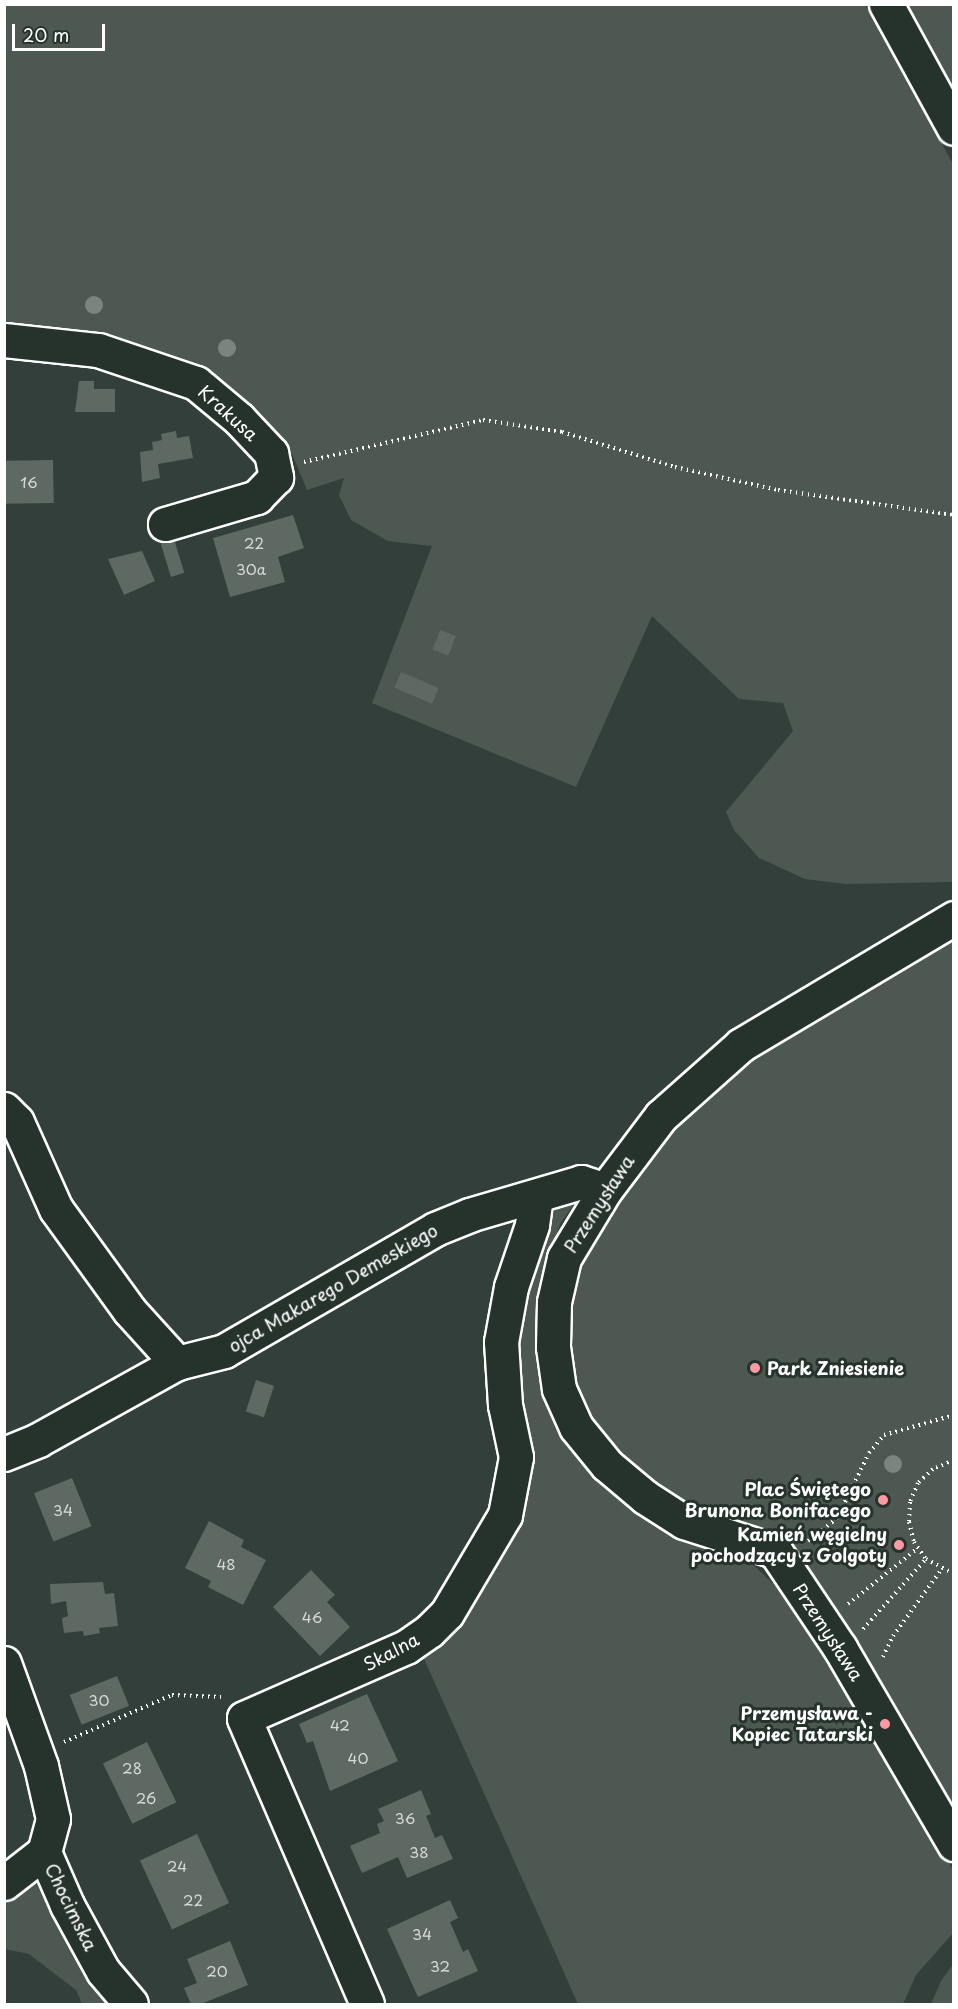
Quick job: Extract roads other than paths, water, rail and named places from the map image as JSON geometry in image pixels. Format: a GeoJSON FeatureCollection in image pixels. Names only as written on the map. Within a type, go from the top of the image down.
{"type":"FeatureCollection","features":[{"type":"Feature","properties":{"kind":"street"},"geometry":{"type":"LineString","coordinates":[[886,4],[954,128]]}},
{"type":"Feature","properties":{"kind":"street","name":"Krakusa"},"geometry":{"type":"LineString","coordinates":[[4,340],[98,350],[196,383],[240,419],[271,453],[276,477],[257,497],[165,524]]}},
{"type":"Feature","properties":{"kind":"street","name":"Przemysława"},"geometry":{"type":"LineString","coordinates":[[954,918],[733,1051],[661,1116],[605,1190],[564,1258],[554,1302],[553,1347],[559,1389],[576,1427],[607,1465],[645,1497],[684,1522],[775,1551],[840,1648],[954,1844]]}},
{"type":"Feature","properties":{"kind":"street"},"geometry":{"type":"LineString","coordinates":[[4,1109],[17,1122],[56,1209],[129,1310],[177,1363]]}},
{"type":"Feature","properties":{"kind":"street","name":"ojca Makarego Demeskiego"},"geometry":{"type":"LineString","coordinates":[[4,1454],[38,1440],[177,1363],[224,1351],[435,1229],[581,1182],[605,1190]]}},
{"type":"Feature","properties":{"kind":"street","name":"Skalna"},"geometry":{"type":"LineString","coordinates":[[367,2004],[244,1718],[406,1647],[429,1631],[447,1613],[505,1515],[516,1457],[504,1405],[501,1342],[510,1287],[532,1224],[536,1196]]}},
{"type":"Feature","properties":{"kind":"street","name":"Chocimska"},"geometry":{"type":"LineString","coordinates":[[4,1663],[37,1754],[53,1818],[44,1852],[67,1905],[103,1971],[131,2004]]}},
{"type":"Feature","properties":{"kind":"street"},"geometry":{"type":"LineString","coordinates":[[4,1883],[44,1852]]}},
{"type":"Feature","properties":{"kind":"place","name":"Park Zniesienie"},"geometry":{"type":"Point","coordinates":[755,1368]}},
{"type":"Feature","properties":{"kind":"place","name":"Plac Świętego Brunona Bonifacego"},"geometry":{"type":"Point","coordinates":[883,1500]}},
{"type":"Feature","properties":{"kind":"place","name":"Kamień węgielny pochodzący z Golgoty"},"geometry":{"type":"Point","coordinates":[899,1545]}},
{"type":"Feature","properties":{"kind":"place","name":"Przemysława - Kopiec Tatarski"},"geometry":{"type":"Point","coordinates":[885,1724]}}]}
